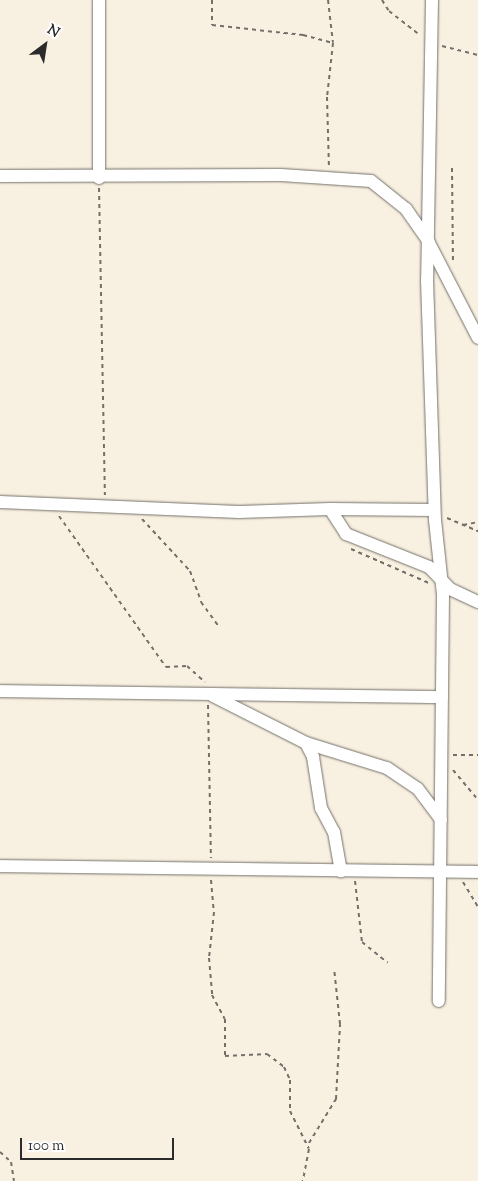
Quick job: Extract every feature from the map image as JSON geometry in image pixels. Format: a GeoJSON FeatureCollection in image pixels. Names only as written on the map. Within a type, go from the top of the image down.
{"type":"FeatureCollection","features":[{"type":"Feature","properties":{"kind":"street"},"geometry":{"type":"LineString","coordinates":[[99,0],[99,178]]}},
{"type":"Feature","properties":{"kind":"street"},"geometry":{"type":"LineString","coordinates":[[432,0],[428,241],[434,510],[442,592],[439,1000]]}},
{"type":"Feature","properties":{"kind":"street"},"geometry":{"type":"LineString","coordinates":[[0,176],[99,178],[281,175],[329,180],[371,181],[406,209],[428,241],[478,338]]}},
{"type":"Feature","properties":{"kind":"street"},"geometry":{"type":"LineString","coordinates":[[0,502],[48,506],[239,512],[330,509],[434,510]]}},
{"type":"Feature","properties":{"kind":"street"},"geometry":{"type":"LineString","coordinates":[[330,509],[346,534],[429,567],[450,589],[478,602]]}},
{"type":"Feature","properties":{"kind":"street"},"geometry":{"type":"LineString","coordinates":[[0,691],[442,697]]}},
{"type":"Feature","properties":{"kind":"street"},"geometry":{"type":"LineString","coordinates":[[208,694],[306,743],[387,768],[418,789],[441,819]]}},
{"type":"Feature","properties":{"kind":"street"},"geometry":{"type":"LineString","coordinates":[[306,743],[341,871]]}},
{"type":"Feature","properties":{"kind":"street"},"geometry":{"type":"LineString","coordinates":[[0,866],[341,871],[441,870],[478,872]]}},
{"type":"Feature","properties":{"kind":"path"},"geometry":{"type":"LineString","coordinates":[[212,0],[212,25],[303,35],[333,43]]}},
{"type":"Feature","properties":{"kind":"path"},"geometry":{"type":"LineString","coordinates":[[328,0],[333,43],[327,97],[329,180]]}},
{"type":"Feature","properties":{"kind":"path"},"geometry":{"type":"LineString","coordinates":[[452,168],[453,266]]}},
{"type":"Feature","properties":{"kind":"path"},"geometry":{"type":"LineString","coordinates":[[99,178],[106,508]]}},
{"type":"Feature","properties":{"kind":"path"},"geometry":{"type":"LineString","coordinates":[[48,506],[66,523],[166,667],[187,666],[209,686],[211,869],[214,912],[208,958],[212,995],[224,1019],[225,1056],[259,1053],[277,1060],[290,1080],[290,1111],[308,1144]]}},
{"type":"Feature","properties":{"kind":"path"},"geometry":{"type":"LineString","coordinates":[[137,509],[190,571],[201,602],[219,628]]}},
{"type":"Feature","properties":{"kind":"path"},"geometry":{"type":"LineString","coordinates":[[434,510],[478,531]]}},
{"type":"Feature","properties":{"kind":"path"},"geometry":{"type":"LineString","coordinates":[[462,525],[478,522]]}},
{"type":"Feature","properties":{"kind":"path"},"geometry":{"type":"LineString","coordinates":[[345,542],[362,557],[442,592]]}},
{"type":"Feature","properties":{"kind":"path"},"geometry":{"type":"LineString","coordinates":[[441,749],[456,756],[478,755]]}},
{"type":"Feature","properties":{"kind":"path"},"geometry":{"type":"LineString","coordinates":[[450,766],[478,800]]}},
{"type":"Feature","properties":{"kind":"path"},"geometry":{"type":"LineString","coordinates":[[355,871],[360,934],[366,948],[388,963]]}},
{"type":"Feature","properties":{"kind":"path"},"geometry":{"type":"LineString","coordinates":[[457,871],[478,906]]}},
{"type":"Feature","properties":{"kind":"path"},"geometry":{"type":"LineString","coordinates":[[303,1181],[308,1144],[336,1100],[340,1024],[334,968]]}},
{"type":"Feature","properties":{"kind":"path"},"geometry":{"type":"LineString","coordinates":[[0,1152],[11,1162],[14,1181]]}}]}
